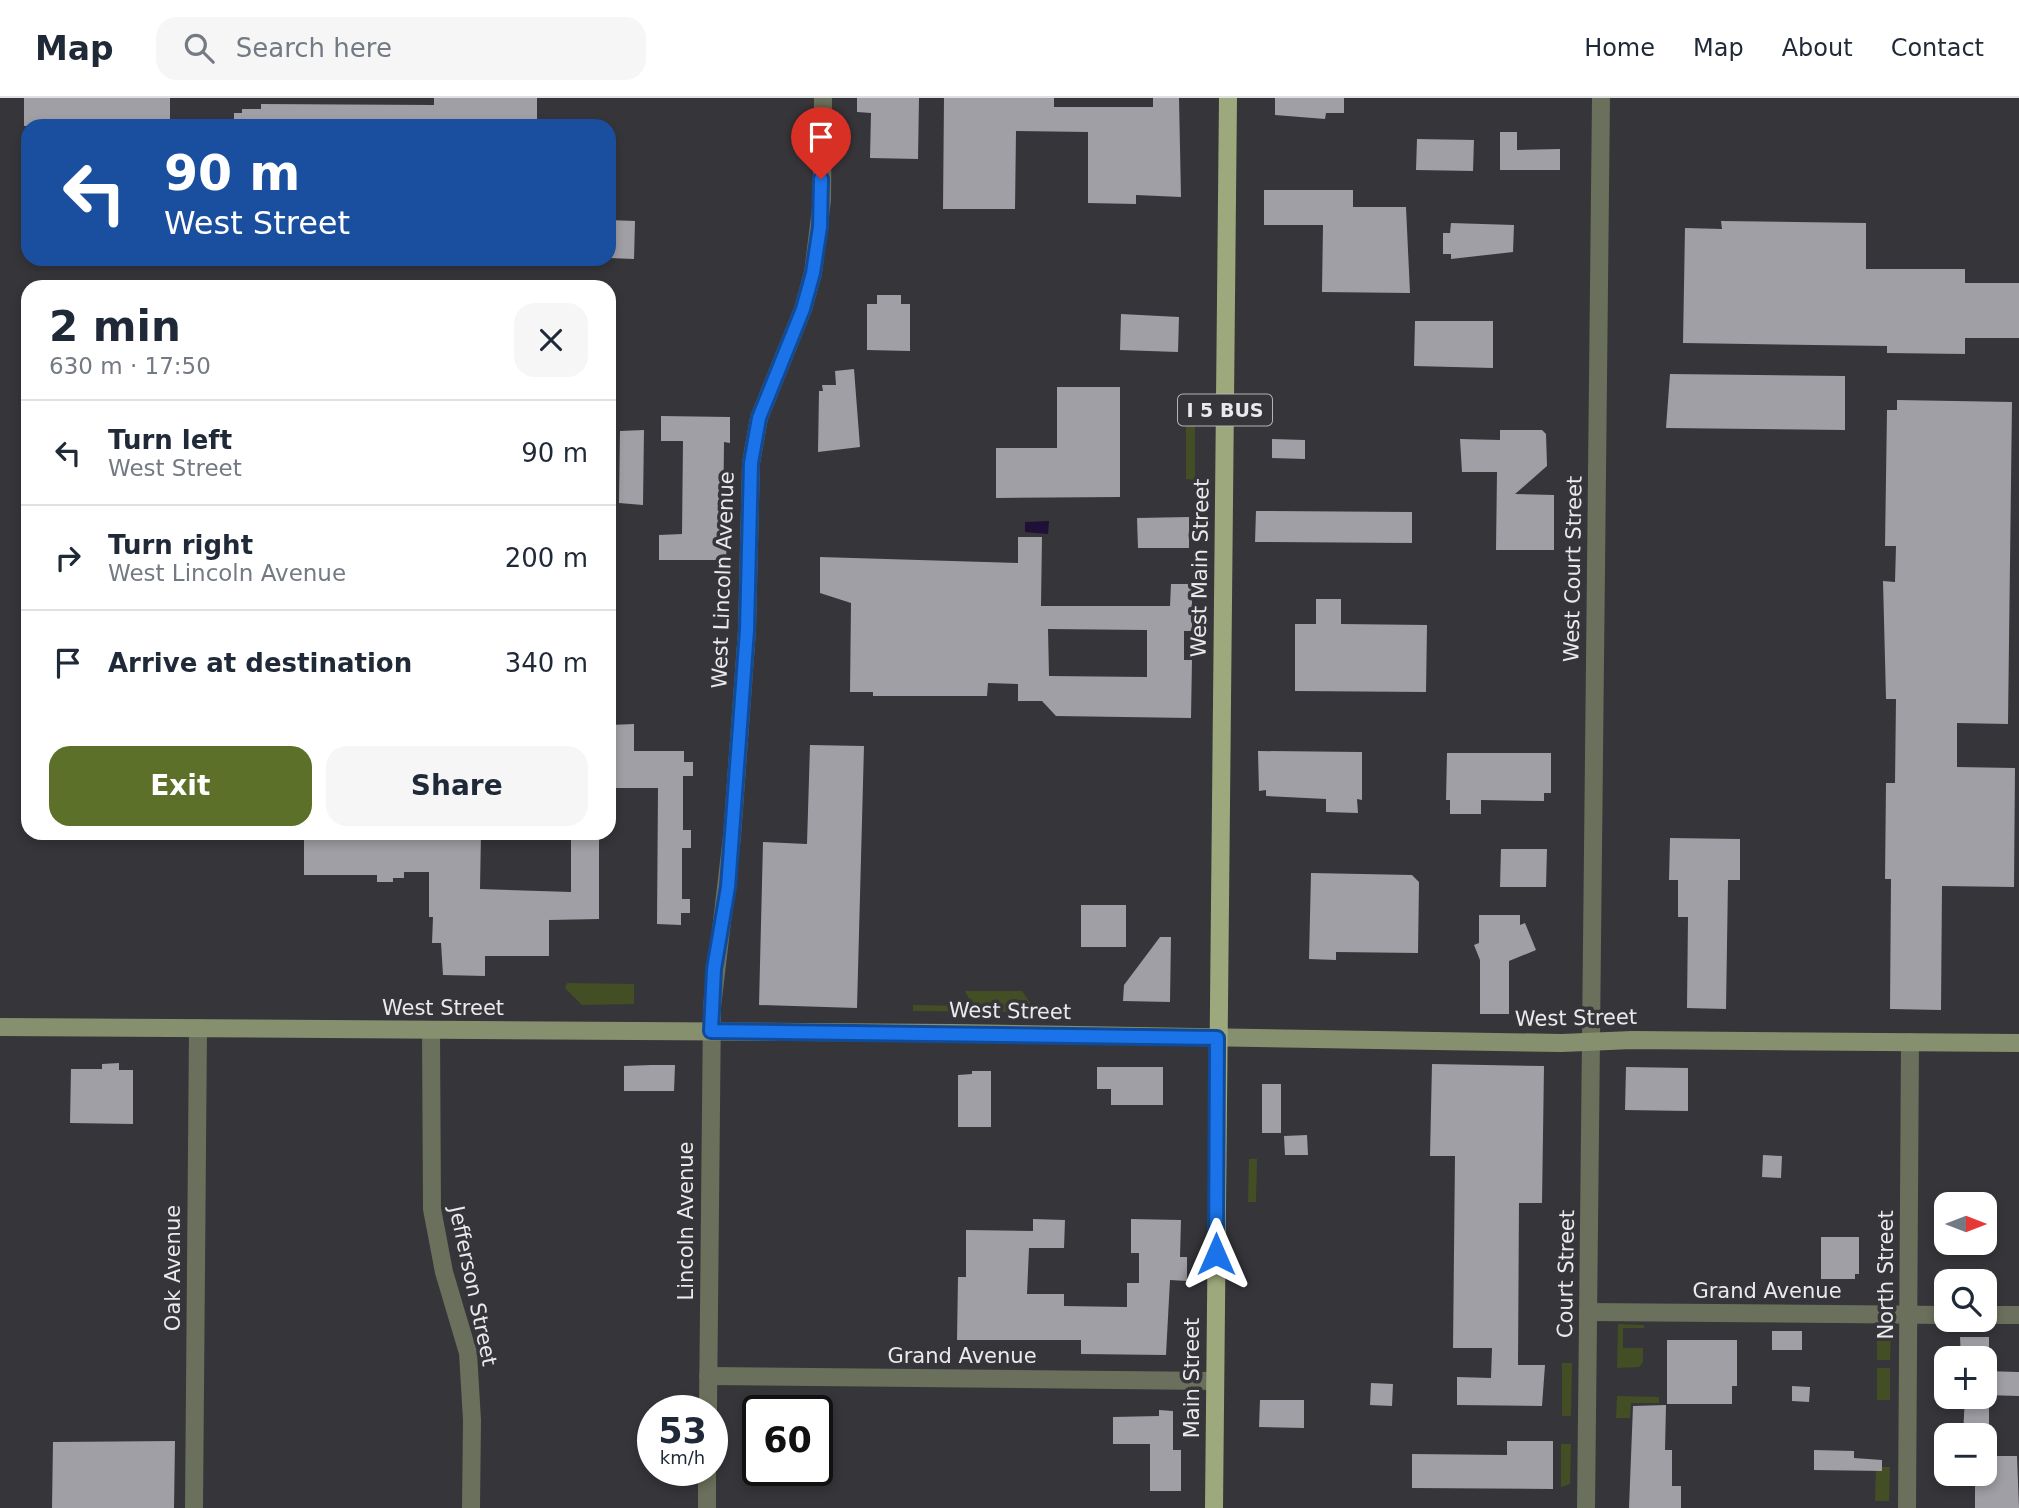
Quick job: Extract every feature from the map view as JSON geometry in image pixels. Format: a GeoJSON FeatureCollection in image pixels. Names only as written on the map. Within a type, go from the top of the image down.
{"type":"FeatureCollection","features":[{"type":"Feature","properties":{"kind":"main road","name":"West Main Street"},"geometry":{"type":"LineString","coordinates":[[1217,1038],[1228,98]]}},
{"type":"Feature","properties":{"kind":"main road","name":"West Street"},"geometry":{"type":"LineString","coordinates":[[0,1027],[2019,1043]]}},
{"type":"Feature","properties":{"kind":"main road","name":"Main Street"},"geometry":{"type":"LineString","coordinates":[[1214,1508],[1217,1038]]}},
{"type":"Feature","properties":{"kind":"street","name":"West Lincoln Avenue"},"geometry":{"type":"LineString","coordinates":[[711,1031],[714,969],[728,887],[747,630],[751,463],[759,418],[803,309],[813,273],[821,200],[823,98]]}},
{"type":"Feature","properties":{"kind":"street","name":"West Court Street"},"geometry":{"type":"LineString","coordinates":[[1592,1041],[1601,98]]}},
{"type":"Feature","properties":{"kind":"street","name":"Oak Avenue"},"geometry":{"type":"LineString","coordinates":[[194,1508],[198,1028]]}},
{"type":"Feature","properties":{"kind":"street","name":"Jefferson Street"},"geometry":{"type":"LineString","coordinates":[[431,1031],[432,1209],[444,1272],[468,1353],[472,1420],[471,1508]]}},
{"type":"Feature","properties":{"kind":"street","name":"Lincoln Avenue"},"geometry":{"type":"LineString","coordinates":[[708,1395],[711,1031]]}},
{"type":"Feature","properties":{"kind":"street","name":"Court Street"},"geometry":{"type":"LineString","coordinates":[[1587,1508],[1592,1041]]}},
{"type":"Feature","properties":{"kind":"street","name":"North Street"},"geometry":{"type":"LineString","coordinates":[[1908,1508],[1910,1042]]}},
{"type":"Feature","properties":{"kind":"street","name":"Grand Avenue"},"geometry":{"type":"LineString","coordinates":[[1588,1312],[1934,1315]]}},
{"type":"Feature","properties":{"kind":"street"},"geometry":{"type":"LineString","coordinates":[[1997,1315],[2019,1315]]}},
{"type":"Feature","properties":{"kind":"street","name":"Grand Avenue"},"geometry":{"type":"LineString","coordinates":[[708,1376],[1215,1381]]}},
{"type":"Feature","properties":{"kind":"street"},"geometry":{"type":"LineString","coordinates":[[707,1486],[707,1508]]}},
{"type":"Feature","properties":{"kind":"green space"},"geometry":{"type":"Polygon","coordinates":[[[1186,417],[1195,422],[1195,480],[1186,479],[1186,417]]]}},
{"type":"Feature","properties":{"kind":"green space"},"geometry":{"type":"Polygon","coordinates":[[[567,983],[634,984],[634,1004],[582,1005],[565,988],[567,983]]]}},
{"type":"Feature","properties":{"kind":"green space"},"geometry":{"type":"Polygon","coordinates":[[[965,991],[1022,991],[1033,1007],[1058,1007],[1058,1012],[913,1011],[913,1005],[973,1006],[965,991]]]}},
{"type":"Feature","properties":{"kind":"green space"},"geometry":{"type":"Polygon","coordinates":[[[1249,1159],[1257,1159],[1256,1202],[1248,1202],[1249,1159]]]}},
{"type":"Feature","properties":{"kind":"green space"},"geometry":{"type":"Polygon","coordinates":[[[1618,1324],[1644,1325],[1644,1328],[1623,1328],[1623,1348],[1643,1348],[1643,1362],[1639,1367],[1617,1368],[1618,1324]]]}},
{"type":"Feature","properties":{"kind":"green space"},"geometry":{"type":"Polygon","coordinates":[[[1877,1328],[1891,1328],[1890,1360],[1877,1360],[1877,1328]]]}},
{"type":"Feature","properties":{"kind":"green space"},"geometry":{"type":"Polygon","coordinates":[[[1562,1363],[1572,1363],[1571,1416],[1562,1416],[1562,1363]]]}},
{"type":"Feature","properties":{"kind":"green space"},"geometry":{"type":"Polygon","coordinates":[[[1877,1368],[1890,1368],[1890,1400],[1877,1400],[1877,1368]]]}},
{"type":"Feature","properties":{"kind":"green space"},"geometry":{"type":"Polygon","coordinates":[[[1617,1396],[1659,1397],[1659,1403],[1631,1403],[1630,1418],[1616,1418],[1617,1396]]]}},
{"type":"Feature","properties":{"kind":"green space"},"geometry":{"type":"Polygon","coordinates":[[[1561,1444],[1571,1444],[1570,1484],[1561,1487],[1561,1444]]]}},
{"type":"Feature","properties":{"kind":"green space"},"geometry":{"type":"Polygon","coordinates":[[[1876,1467],[1890,1467],[1889,1501],[1875,1501],[1876,1467]]]}},
{"type":"Feature","properties":{"kind":"shaded area"},"geometry":{"type":"Polygon","coordinates":[[[1049,521],[1048,534],[1025,532],[1025,522],[1049,521]]]}},
{"type":"Feature","properties":{"kind":"building"},"geometry":{"type":"Polygon","coordinates":[[[24,98],[170,98],[170,119],[24,119],[24,98]]]}},
{"type":"Feature","properties":{"kind":"building"},"geometry":{"type":"Polygon","coordinates":[[[434,98],[537,98],[537,119],[234,119],[234,113],[242,113],[242,109],[261,109],[261,104],[434,105],[434,98]]]}},
{"type":"Feature","properties":{"kind":"building"},"geometry":{"type":"Polygon","coordinates":[[[857,98],[919,98],[918,159],[870,158],[871,113],[857,112],[857,98]]]}},
{"type":"Feature","properties":{"kind":"building"},"geometry":{"type":"Polygon","coordinates":[[[944,98],[1054,98],[1054,107],[1153,107],[1153,98],[1179,98],[1181,197],[1136,195],[1136,204],[1088,203],[1088,132],[1016,131],[1015,209],[943,209],[944,98]]]}},
{"type":"Feature","properties":{"kind":"building"},"geometry":{"type":"Polygon","coordinates":[[[1275,98],[1344,98],[1344,113],[1326,113],[1325,119],[1275,115],[1275,98]]]}},
{"type":"Feature","properties":{"kind":"building"},"geometry":{"type":"Polygon","coordinates":[[[1500,132],[1517,132],[1517,150],[1560,149],[1560,170],[1500,170],[1500,132]]]}},
{"type":"Feature","properties":{"kind":"building"},"geometry":{"type":"Polygon","coordinates":[[[1417,139],[1474,140],[1473,171],[1416,170],[1417,139]]]}},
{"type":"Feature","properties":{"kind":"building"},"geometry":{"type":"Polygon","coordinates":[[[1264,190],[1353,190],[1353,207],[1406,207],[1410,293],[1322,292],[1323,225],[1264,225],[1264,190]]]}},
{"type":"Feature","properties":{"kind":"building"},"geometry":{"type":"Polygon","coordinates":[[[616,220],[635,221],[634,259],[616,258],[616,220]]]}},
{"type":"Feature","properties":{"kind":"building"},"geometry":{"type":"Polygon","coordinates":[[[1721,221],[1866,223],[1866,269],[1965,269],[1965,283],[2019,283],[2019,338],[1965,338],[1965,354],[1887,353],[1887,346],[1683,343],[1685,228],[1722,229],[1721,221]]]}},
{"type":"Feature","properties":{"kind":"building"},"geometry":{"type":"Polygon","coordinates":[[[1451,223],[1514,225],[1513,252],[1451,259],[1451,254],[1443,254],[1443,233],[1450,233],[1451,223]]]}},
{"type":"Feature","properties":{"kind":"building"},"geometry":{"type":"Polygon","coordinates":[[[877,295],[901,295],[901,304],[910,304],[910,351],[867,350],[867,304],[877,304],[877,295]]]}},
{"type":"Feature","properties":{"kind":"building"},"geometry":{"type":"Polygon","coordinates":[[[1121,314],[1179,317],[1178,352],[1120,350],[1121,314]]]}},
{"type":"Feature","properties":{"kind":"building"},"geometry":{"type":"Polygon","coordinates":[[[1415,321],[1493,321],[1493,368],[1414,366],[1415,321]]]}},
{"type":"Feature","properties":{"kind":"building"},"geometry":{"type":"Polygon","coordinates":[[[854,369],[860,447],[818,452],[819,391],[823,391],[822,385],[836,385],[835,371],[854,369]]]}},
{"type":"Feature","properties":{"kind":"building"},"geometry":{"type":"Polygon","coordinates":[[[1670,374],[1845,376],[1845,430],[1666,428],[1670,374]]]}},
{"type":"Feature","properties":{"kind":"building"},"geometry":{"type":"Polygon","coordinates":[[[1057,387],[1120,387],[1120,497],[996,498],[996,448],[1057,448],[1057,387]]]}},
{"type":"Feature","properties":{"kind":"building"},"geometry":{"type":"Polygon","coordinates":[[[1897,400],[2012,402],[2008,724],[1957,723],[1957,767],[2015,768],[2014,887],[1942,886],[1941,1010],[1890,1009],[1891,879],[1885,879],[1886,783],[1895,783],[1896,699],[1886,699],[1883,581],[1895,582],[1896,546],[1885,546],[1887,410],[1897,410],[1897,400]]]}},
{"type":"Feature","properties":{"kind":"building"},"geometry":{"type":"Polygon","coordinates":[[[661,416],[730,417],[730,443],[724,442],[723,535],[727,536],[726,560],[659,560],[659,535],[682,534],[683,441],[661,441],[661,416]]]}},
{"type":"Feature","properties":{"kind":"building"},"geometry":{"type":"Polygon","coordinates":[[[644,430],[643,505],[619,503],[620,431],[644,430]]]}},
{"type":"Feature","properties":{"kind":"building"},"geometry":{"type":"Polygon","coordinates":[[[1500,430],[1542,430],[1546,434],[1547,466],[1515,494],[1554,495],[1554,550],[1496,550],[1497,472],[1462,472],[1460,439],[1500,440],[1500,430]]]}},
{"type":"Feature","properties":{"kind":"building"},"geometry":{"type":"Polygon","coordinates":[[[1272,439],[1305,440],[1305,459],[1272,458],[1272,439]]]}},
{"type":"Feature","properties":{"kind":"building"},"geometry":{"type":"Polygon","coordinates":[[[1256,511],[1412,512],[1412,543],[1255,542],[1256,511]]]}},
{"type":"Feature","properties":{"kind":"building"},"geometry":{"type":"Polygon","coordinates":[[[1189,517],[1189,548],[1138,548],[1137,518],[1189,517]]]}},
{"type":"Feature","properties":{"kind":"building"},"geometry":{"type":"Polygon","coordinates":[[[1018,537],[1042,537],[1041,606],[1170,606],[1171,584],[1192,584],[1192,631],[1184,631],[1184,660],[1192,660],[1191,718],[1056,716],[1042,701],[1018,701],[1018,684],[988,683],[987,696],[873,696],[873,692],[850,692],[851,603],[820,593],[820,557],[1018,563],[1018,537]],[[1048,629],[1049,676],[1147,677],[1147,630],[1048,629]]]}},
{"type":"Feature","properties":{"kind":"building"},"geometry":{"type":"Polygon","coordinates":[[[1316,599],[1341,599],[1341,624],[1427,625],[1426,692],[1295,691],[1295,624],[1316,624],[1316,599]]]}},
{"type":"Feature","properties":{"kind":"building"},"geometry":{"type":"Polygon","coordinates":[[[634,724],[634,751],[684,751],[684,762],[693,762],[693,776],[683,776],[683,830],[691,830],[691,848],[682,848],[682,899],[690,899],[690,913],[681,913],[681,925],[657,924],[658,788],[616,788],[616,725],[634,724]]]}},
{"type":"Feature","properties":{"kind":"building"},"geometry":{"type":"Polygon","coordinates":[[[810,745],[864,746],[857,1008],[759,1005],[763,842],[807,844],[810,745]]]}},
{"type":"Feature","properties":{"kind":"building"},"geometry":{"type":"Polygon","coordinates":[[[1258,751],[1362,752],[1362,800],[1357,799],[1358,813],[1326,812],[1326,799],[1266,796],[1266,790],[1259,791],[1258,751]]]}},
{"type":"Feature","properties":{"kind":"building"},"geometry":{"type":"Polygon","coordinates":[[[1447,753],[1551,753],[1551,793],[1544,793],[1544,801],[1481,800],[1481,814],[1450,814],[1450,800],[1446,800],[1447,753]]]}},
{"type":"Feature","properties":{"kind":"building"},"geometry":{"type":"Polygon","coordinates":[[[1670,838],[1740,839],[1740,880],[1728,880],[1726,1009],[1687,1008],[1688,917],[1678,917],[1678,880],[1669,880],[1670,838]]]}},
{"type":"Feature","properties":{"kind":"building"},"geometry":{"type":"Polygon","coordinates":[[[304,840],[481,840],[480,889],[571,892],[571,840],[599,840],[599,919],[549,920],[549,956],[485,956],[485,976],[443,975],[441,943],[432,943],[429,872],[404,872],[404,878],[393,878],[393,882],[377,882],[377,875],[304,875],[304,840]]]}},
{"type":"Feature","properties":{"kind":"building"},"geometry":{"type":"Polygon","coordinates":[[[1501,849],[1547,849],[1546,887],[1500,887],[1501,849]]]}},
{"type":"Feature","properties":{"kind":"building"},"geometry":{"type":"Polygon","coordinates":[[[1311,873],[1412,875],[1419,882],[1418,953],[1336,952],[1336,960],[1309,959],[1311,873]]]}},
{"type":"Feature","properties":{"kind":"building"},"geometry":{"type":"Polygon","coordinates":[[[1081,905],[1126,905],[1126,947],[1081,947],[1081,905]]]}},
{"type":"Feature","properties":{"kind":"building"},"geometry":{"type":"Polygon","coordinates":[[[1479,915],[1520,915],[1520,925],[1525,923],[1536,950],[1509,961],[1509,1014],[1480,1014],[1480,960],[1474,945],[1479,943],[1479,915]]]}},
{"type":"Feature","properties":{"kind":"building"},"geometry":{"type":"Polygon","coordinates":[[[1160,937],[1171,937],[1170,1002],[1123,1001],[1124,985],[1160,937]]]}},
{"type":"Feature","properties":{"kind":"building"},"geometry":{"type":"Polygon","coordinates":[[[119,1063],[119,1070],[133,1070],[133,1124],[70,1123],[71,1069],[102,1069],[102,1064],[119,1063]]]}},
{"type":"Feature","properties":{"kind":"building"},"geometry":{"type":"Polygon","coordinates":[[[1432,1064],[1544,1066],[1542,1203],[1519,1203],[1518,1365],[1545,1365],[1542,1406],[1457,1405],[1457,1377],[1491,1378],[1492,1348],[1453,1348],[1455,1156],[1430,1156],[1432,1064]]]}},
{"type":"Feature","properties":{"kind":"building"},"geometry":{"type":"Polygon","coordinates":[[[675,1065],[674,1091],[624,1091],[624,1066],[675,1065]]]}},
{"type":"Feature","properties":{"kind":"building"},"geometry":{"type":"Polygon","coordinates":[[[1097,1067],[1163,1067],[1163,1105],[1111,1105],[1111,1089],[1097,1089],[1097,1067]]]}},
{"type":"Feature","properties":{"kind":"building"},"geometry":{"type":"Polygon","coordinates":[[[1626,1067],[1688,1068],[1688,1111],[1625,1110],[1626,1067]]]}},
{"type":"Feature","properties":{"kind":"building"},"geometry":{"type":"Polygon","coordinates":[[[972,1071],[991,1071],[991,1127],[958,1127],[958,1075],[972,1074],[972,1071]]]}},
{"type":"Feature","properties":{"kind":"building"},"geometry":{"type":"Polygon","coordinates":[[[1262,1084],[1281,1084],[1281,1133],[1262,1133],[1262,1084]]]}},
{"type":"Feature","properties":{"kind":"building"},"geometry":{"type":"Polygon","coordinates":[[[1307,1135],[1308,1155],[1285,1155],[1284,1136],[1307,1135]]]}},
{"type":"Feature","properties":{"kind":"building"},"geometry":{"type":"Polygon","coordinates":[[[1763,1155],[1782,1156],[1781,1178],[1762,1177],[1763,1155]]]}},
{"type":"Feature","properties":{"kind":"building"},"geometry":{"type":"Polygon","coordinates":[[[1033,1219],[1065,1220],[1064,1248],[1029,1248],[1027,1294],[1064,1294],[1064,1306],[1127,1307],[1127,1283],[1139,1283],[1139,1253],[1131,1253],[1131,1219],[1181,1220],[1180,1257],[1187,1257],[1187,1281],[1170,1280],[1166,1355],[1081,1354],[1081,1340],[957,1340],[958,1277],[966,1277],[966,1230],[1033,1231],[1033,1219]]]}},
{"type":"Feature","properties":{"kind":"building"},"geometry":{"type":"Polygon","coordinates":[[[1821,1237],[1859,1237],[1859,1274],[1855,1274],[1855,1279],[1821,1279],[1821,1237]]]}},
{"type":"Feature","properties":{"kind":"building"},"geometry":{"type":"Polygon","coordinates":[[[1772,1331],[1802,1331],[1802,1350],[1772,1350],[1772,1331]]]}},
{"type":"Feature","properties":{"kind":"building"},"geometry":{"type":"Polygon","coordinates":[[[1960,1337],[1989,1337],[1989,1346],[1960,1346],[1960,1337]]]}},
{"type":"Feature","properties":{"kind":"building"},"geometry":{"type":"Polygon","coordinates":[[[1667,1340],[1737,1340],[1737,1386],[1732,1386],[1732,1404],[1667,1404],[1667,1340]]]}},
{"type":"Feature","properties":{"kind":"building"},"geometry":{"type":"Polygon","coordinates":[[[1997,1371],[2019,1372],[2019,1396],[1997,1395],[1997,1371]]]}},
{"type":"Feature","properties":{"kind":"building"},"geometry":{"type":"Polygon","coordinates":[[[1371,1383],[1393,1384],[1392,1406],[1370,1405],[1371,1383]]]}},
{"type":"Feature","properties":{"kind":"building"},"geometry":{"type":"Polygon","coordinates":[[[1792,1386],[1810,1387],[1809,1402],[1792,1401],[1792,1386]]]}},
{"type":"Feature","properties":{"kind":"building"},"geometry":{"type":"Polygon","coordinates":[[[1260,1400],[1304,1400],[1304,1428],[1259,1427],[1260,1400]]]}},
{"type":"Feature","properties":{"kind":"building"},"geometry":{"type":"Polygon","coordinates":[[[1666,1405],[1665,1450],[1672,1450],[1672,1486],[1681,1486],[1681,1508],[1629,1508],[1633,1406],[1666,1405]]]}},
{"type":"Feature","properties":{"kind":"building"},"geometry":{"type":"Polygon","coordinates":[[[1964,1409],[1989,1409],[1989,1423],[1964,1423],[1964,1409]]]}},
{"type":"Feature","properties":{"kind":"building"},"geometry":{"type":"Polygon","coordinates":[[[1159,1410],[1173,1411],[1173,1450],[1181,1450],[1181,1491],[1150,1491],[1150,1444],[1113,1444],[1113,1417],[1159,1416],[1159,1410]]]}},
{"type":"Feature","properties":{"kind":"building"},"geometry":{"type":"Polygon","coordinates":[[[175,1441],[174,1508],[52,1508],[53,1442],[175,1441]]]}},
{"type":"Feature","properties":{"kind":"building"},"geometry":{"type":"Polygon","coordinates":[[[1507,1441],[1553,1441],[1553,1489],[1412,1488],[1412,1454],[1507,1455],[1507,1441]]]}},
{"type":"Feature","properties":{"kind":"building"},"geometry":{"type":"Polygon","coordinates":[[[1814,1450],[1854,1451],[1854,1458],[1882,1460],[1882,1471],[1814,1470],[1814,1450]]]}},
{"type":"Feature","properties":{"kind":"building"},"geometry":{"type":"Polygon","coordinates":[[[1997,1456],[2017,1456],[2019,1508],[1975,1508],[1975,1486],[1997,1486],[1997,1456]]]}},
{"type":"Feature","properties":{"kind":"route"},"geometry":{"type":"LineString","coordinates":[[821,179],[820,227],[813,273],[803,309],[759,418],[751,463],[747,630],[728,887],[714,969],[711,1031],[954,1032],[1217,1038],[1216,1254]]}}]}
